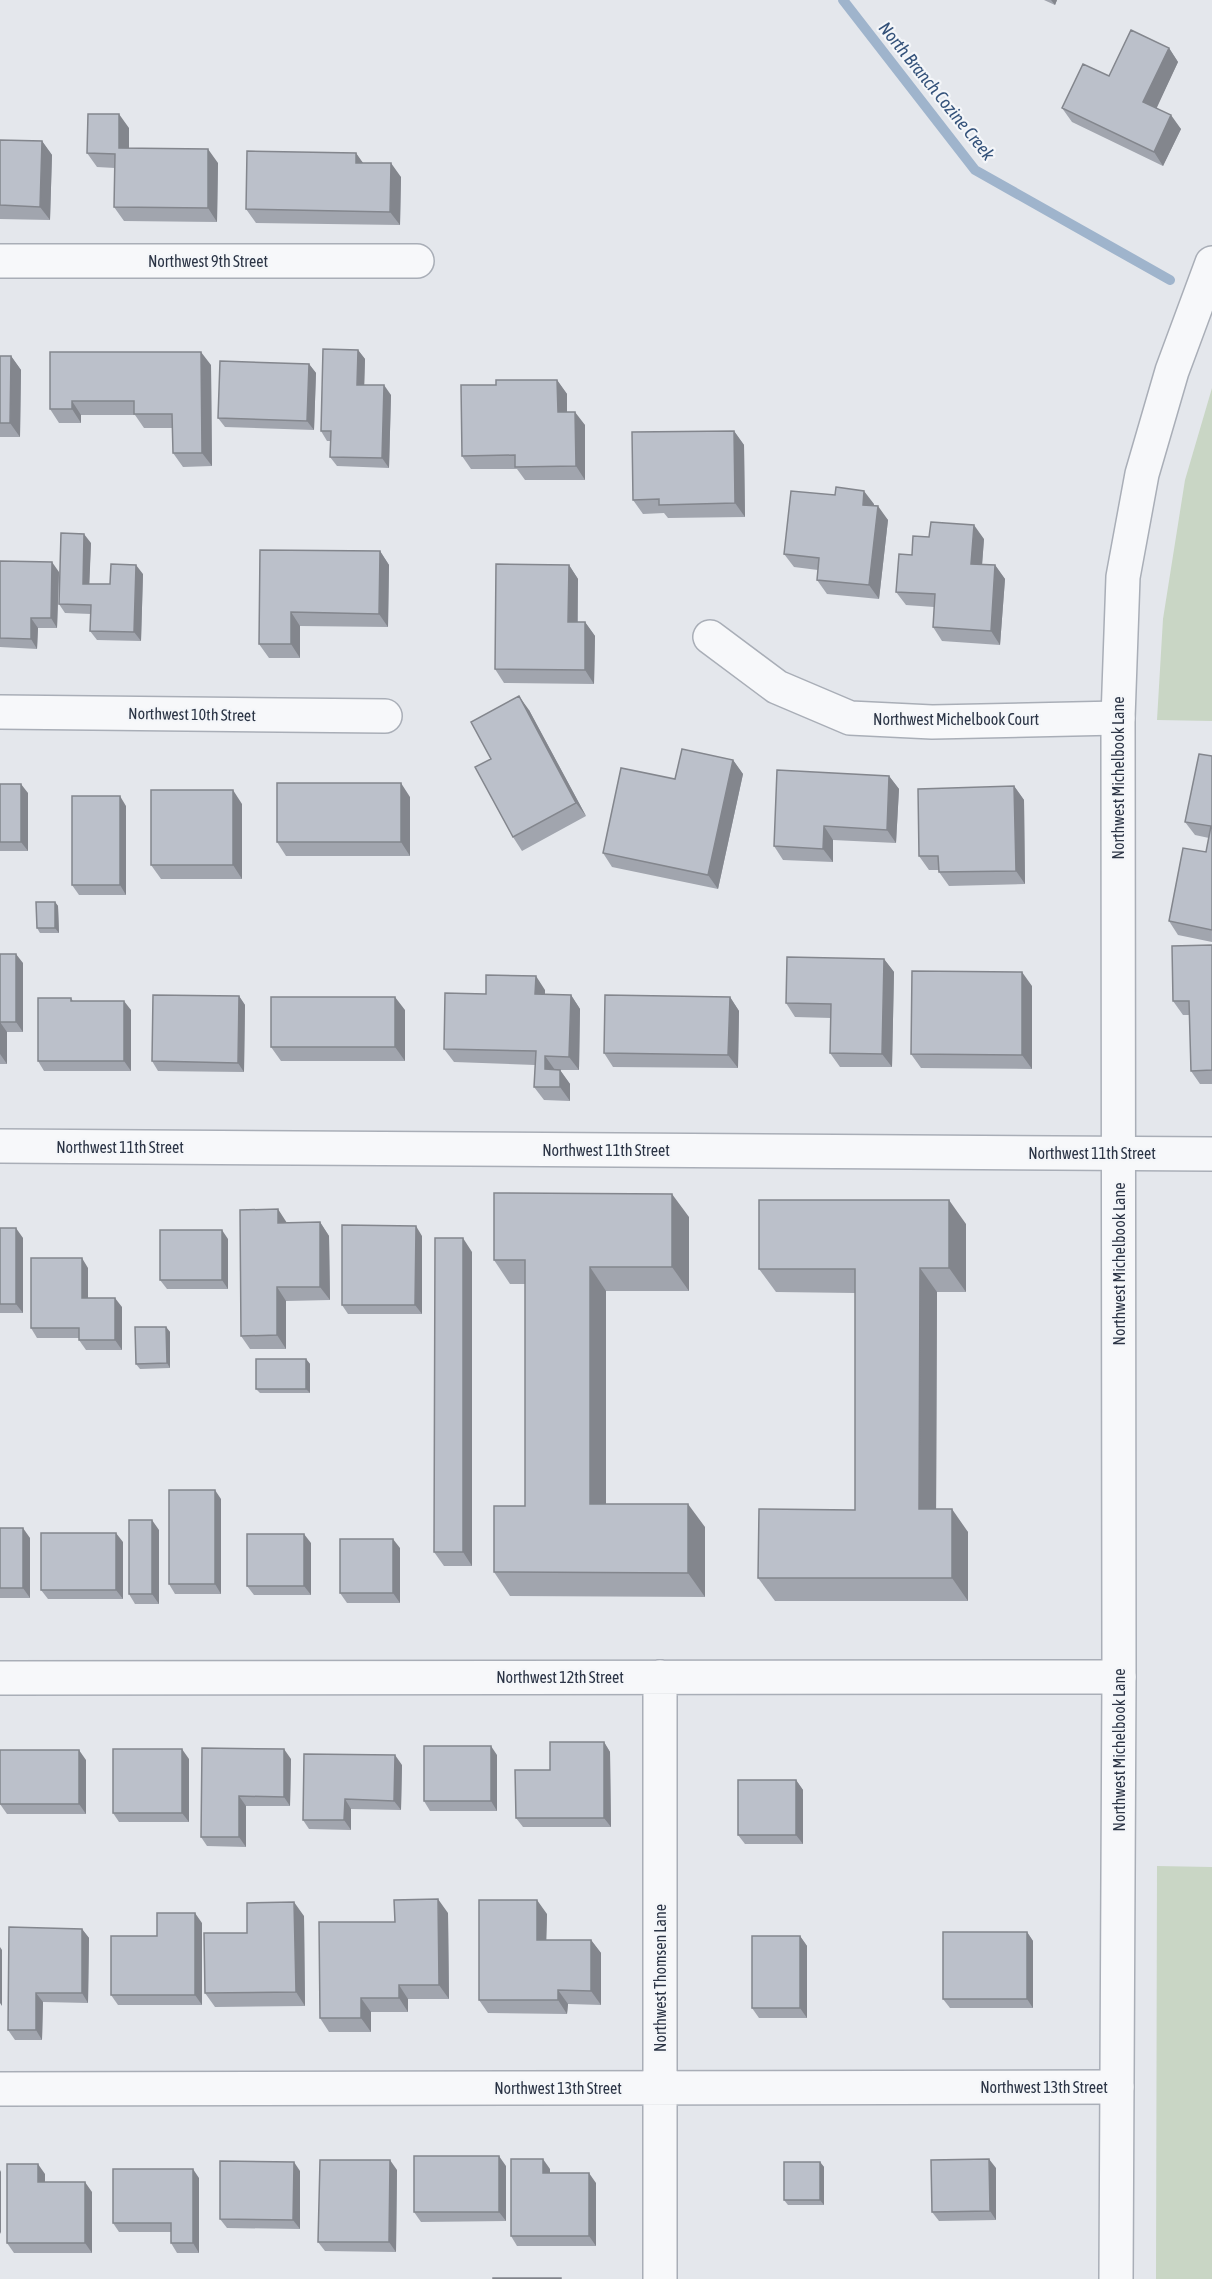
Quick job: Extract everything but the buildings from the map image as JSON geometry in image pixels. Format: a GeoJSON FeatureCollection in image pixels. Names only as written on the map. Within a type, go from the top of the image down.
{"type":"FeatureCollection","features":[{"type":"Feature","properties":{"kind":"street","name":"Northwest 9th Street"},"geometry":{"type":"LineString","coordinates":[[0,261],[417,261]]}},
{"type":"Feature","properties":{"kind":"street","name":"Northwest Michelbook Lane"},"geometry":{"type":"LineString","coordinates":[[1116,2279],[1119,1677],[1118,718],[1123,577],[1142,474],[1172,371],[1212,263]]}},
{"type":"Feature","properties":{"kind":"street","name":"Northwest Michelbook Court"},"geometry":{"type":"LineString","coordinates":[[710,637],[777,687],[850,718],[932,722],[1118,718]]}},
{"type":"Feature","properties":{"kind":"street","name":"Northwest 10th Street"},"geometry":{"type":"LineString","coordinates":[[0,711],[385,716]]}},
{"type":"Feature","properties":{"kind":"street","name":"Northwest 11th Street"},"geometry":{"type":"LineString","coordinates":[[0,1146],[1212,1154]]}},
{"type":"Feature","properties":{"kind":"street","name":"Northwest Thomsen Lane"},"geometry":{"type":"LineString","coordinates":[[660,1677],[660,2279]]}},
{"type":"Feature","properties":{"kind":"street","name":"Northwest 12th Street"},"geometry":{"type":"LineString","coordinates":[[0,1678],[1119,1677]]}},
{"type":"Feature","properties":{"kind":"street","name":"Northwest 13th Street"},"geometry":{"type":"LineString","coordinates":[[0,2089],[1117,2087]]}},
{"type":"Feature","properties":{"kind":"green space"},"geometry":{"type":"Polygon","coordinates":[[[1212,388],[1212,721],[1157,720],[1163,619],[1185,480],[1212,388]]]}},
{"type":"Feature","properties":{"kind":"green space"},"geometry":{"type":"Polygon","coordinates":[[[1157,1866],[1212,1867],[1212,2279],[1156,2279],[1157,1866]]]}},
{"type":"Feature","properties":{"kind":"waterway","name":"North Branch Cozine Creek"},"geometry":{"type":"LineString","coordinates":[[843,0],[975,170],[1170,280]]}}]}
